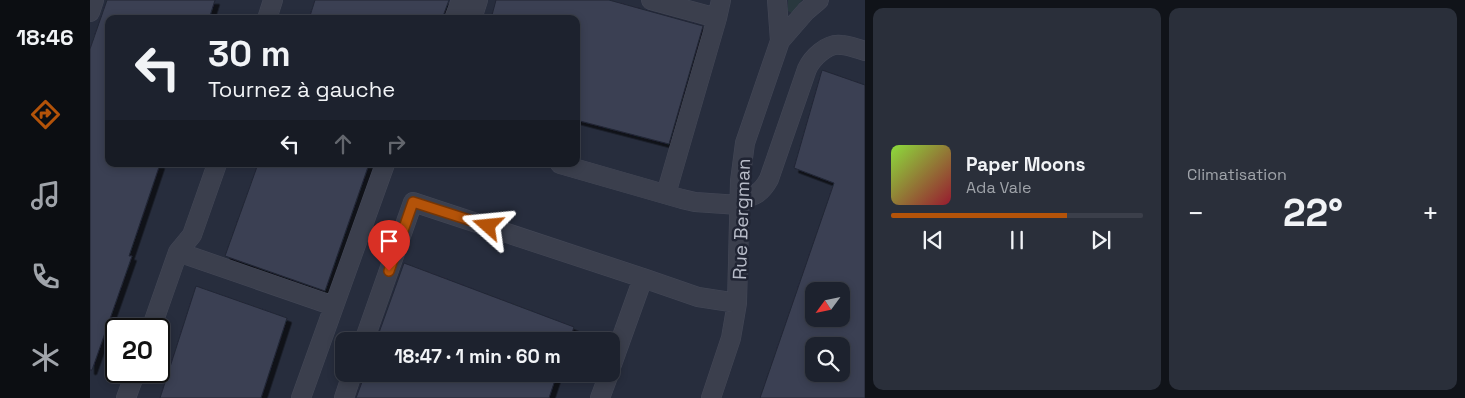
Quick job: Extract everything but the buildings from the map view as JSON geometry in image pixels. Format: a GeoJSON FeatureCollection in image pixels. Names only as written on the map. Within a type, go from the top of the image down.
{"type":"FeatureCollection","features":[{"type":"Feature","properties":{"kind":"street"},"geometry":{"type":"LineString","coordinates":[[90,12],[94,0]]}},
{"type":"Feature","properties":{"kind":"street"},"geometry":{"type":"LineString","coordinates":[[268,15],[274,0]]}},
{"type":"Feature","properties":{"kind":"street"},"geometry":{"type":"LineString","coordinates":[[455,15],[461,0]]}},
{"type":"Feature","properties":{"kind":"street"},"geometry":{"type":"LineString","coordinates":[[473,15],[478,0]]}},
{"type":"Feature","properties":{"kind":"street"},"geometry":{"type":"LineString","coordinates":[[651,0],[719,9],[666,194]]}},
{"type":"Feature","properties":{"kind":"street","name":"Rue Bergman"},"geometry":{"type":"LineString","coordinates":[[777,0],[780,41]]}},
{"type":"Feature","properties":{"kind":"street","name":"Rue Bergman"},"geometry":{"type":"LineString","coordinates":[[711,398],[731,338],[737,302],[739,202],[745,142],[780,41],[806,11],[819,0]]}},
{"type":"Feature","properties":{"kind":"street"},"geometry":{"type":"LineString","coordinates":[[571,167],[695,202],[739,202],[756,196],[769,179],[810,62],[828,48],[837,45],[865,51]]}},
{"type":"Feature","properties":{"kind":"street"},"geometry":{"type":"LineString","coordinates":[[155,318],[178,252],[192,235],[216,167]]}},
{"type":"Feature","properties":{"kind":"street"},"geometry":{"type":"LineString","coordinates":[[301,398],[384,167]]}},
{"type":"Feature","properties":{"kind":"street"},"geometry":{"type":"LineString","coordinates":[[367,332],[413,202],[698,297],[737,302]]}},
{"type":"Feature","properties":{"kind":"street"},"geometry":{"type":"LineString","coordinates":[[178,252],[334,306]]}},
{"type":"Feature","properties":{"kind":"street"},"geometry":{"type":"LineString","coordinates":[[620,341],[642,278]]}},
{"type":"Feature","properties":{"kind":"street"},"geometry":{"type":"LineString","coordinates":[[344,398],[349,382]]}},
{"type":"Feature","properties":{"kind":"street"},"geometry":{"type":"LineString","coordinates":[[600,398],[606,382]]}},
{"type":"Feature","properties":{"kind":"street"},"geometry":{"type":"LineString","coordinates":[[126,398],[132,383]]}},
{"type":"Feature","properties":{"kind":"shaded area"},"geometry":{"type":"Polygon","coordinates":[[[788,0],[802,0],[792,13],[788,11],[788,0]]]}},
{"type":"Feature","properties":{"kind":"route"},"geometry":{"type":"LineString","coordinates":[[389,271],[413,202],[488,226]]}}]}
